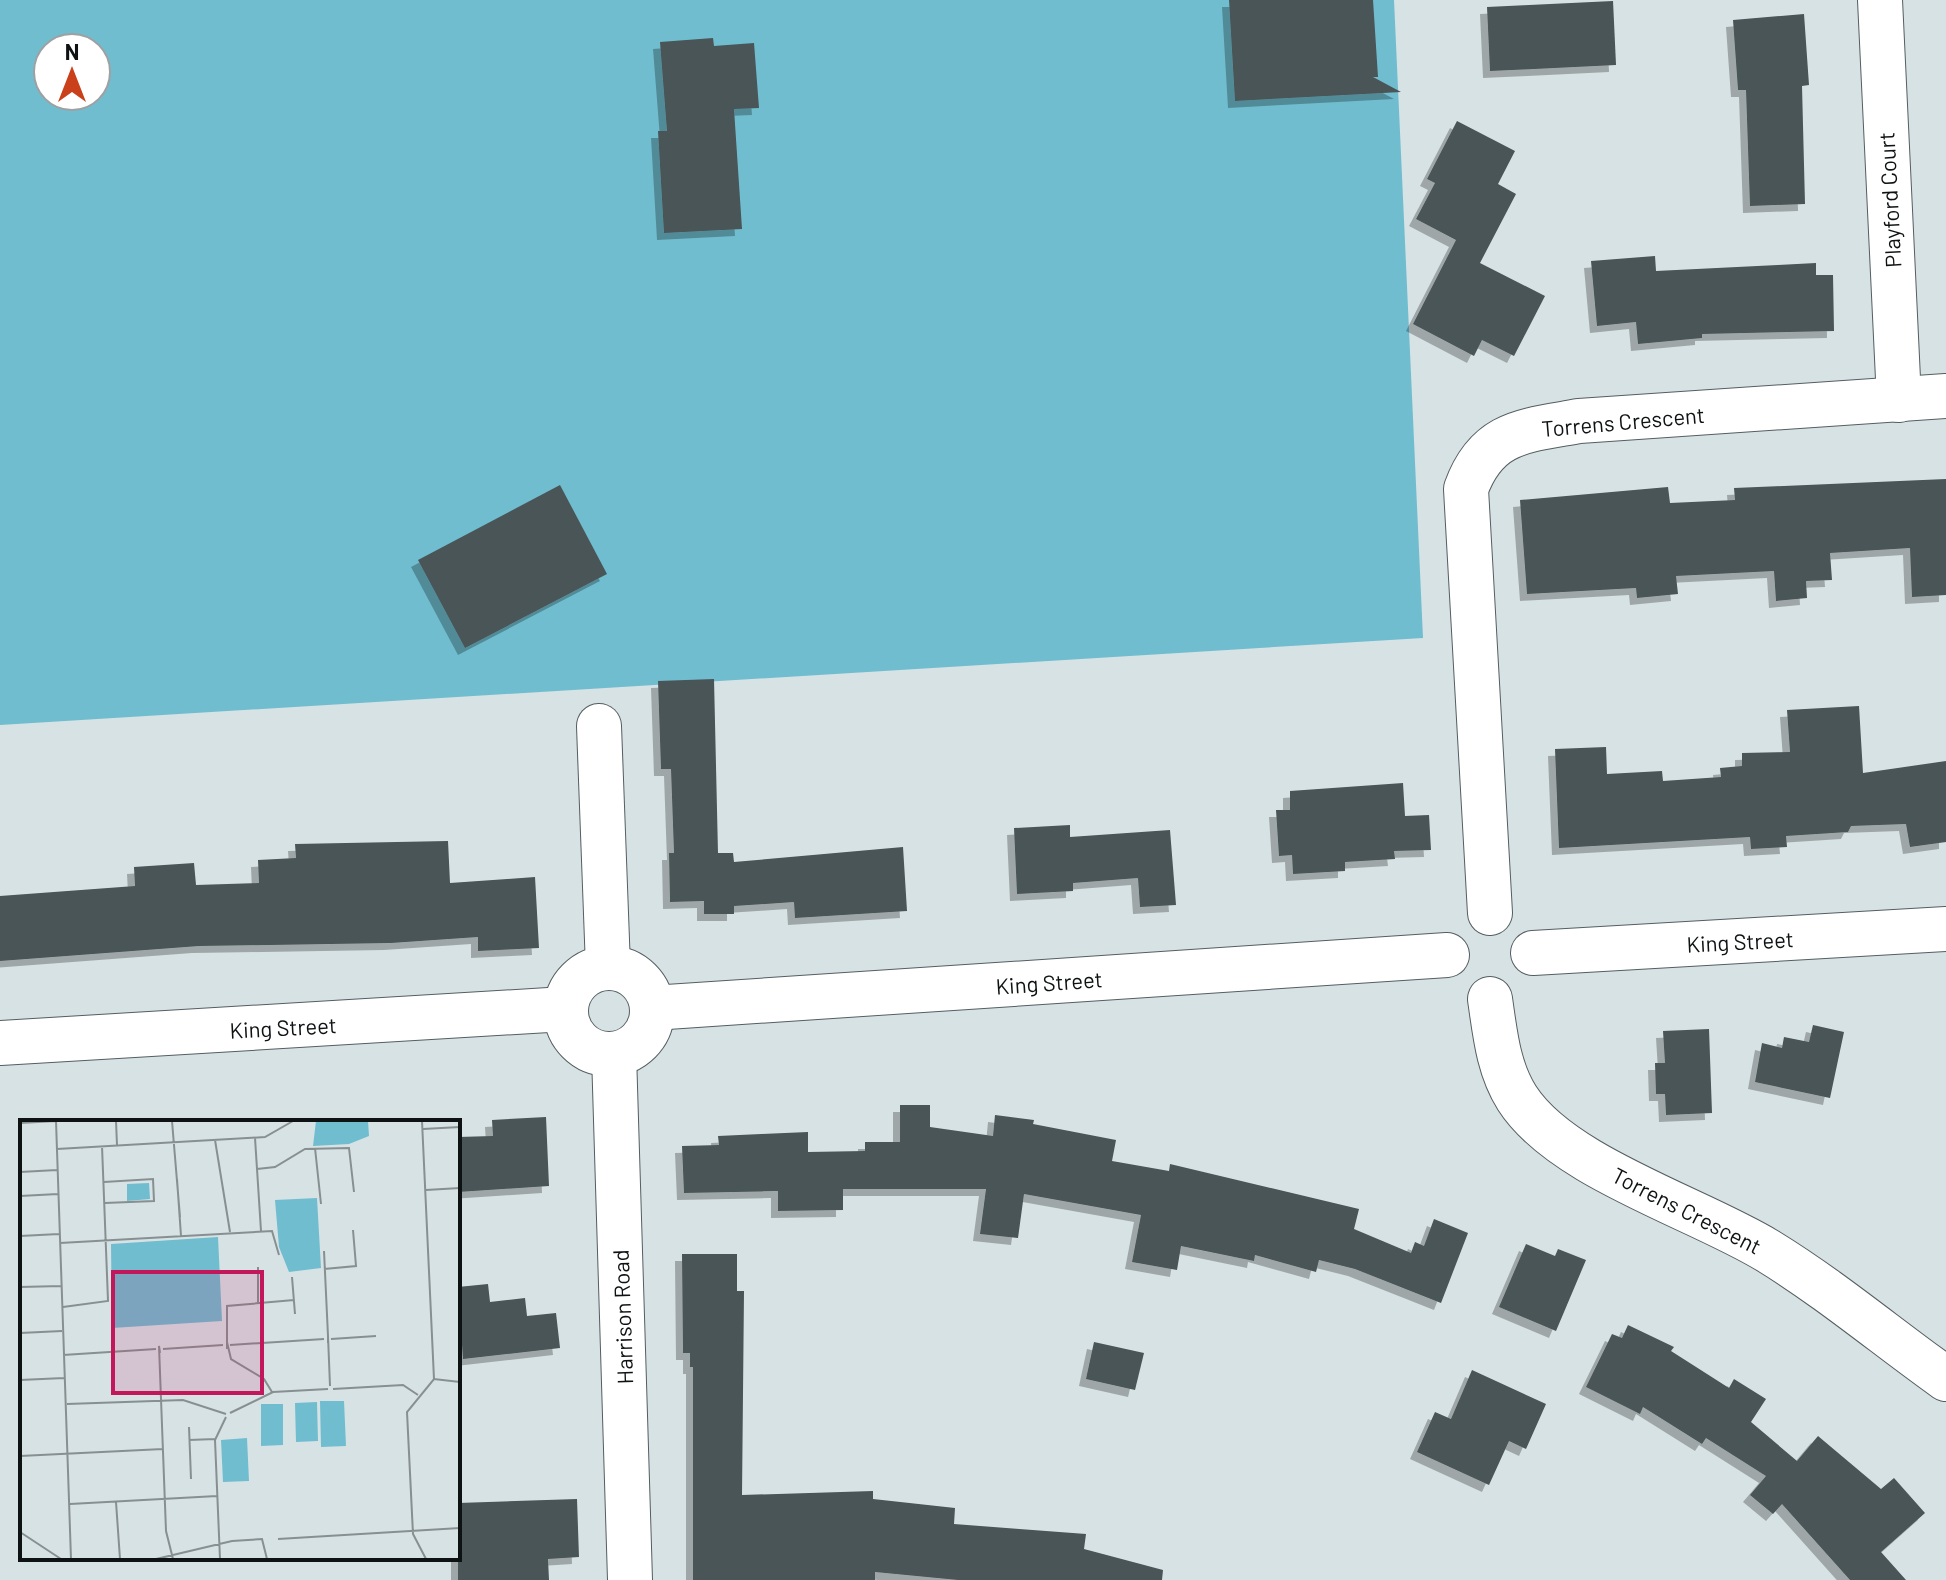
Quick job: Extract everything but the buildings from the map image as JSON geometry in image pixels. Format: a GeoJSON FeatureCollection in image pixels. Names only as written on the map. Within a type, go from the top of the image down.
{"type":"FeatureCollection","features":[{"type":"Feature","properties":{"kind":"street","name":"Playford Court"},"geometry":{"type":"LineString","coordinates":[[1880,0],[1899,400]]}},
{"type":"Feature","properties":{"kind":"street","name":"Torrens Crescent"},"geometry":{"type":"LineString","coordinates":[[1490,913],[1466,489],[1475,465],[1494,443],[1524,431],[1579,421],[1946,396]]}},
{"type":"Feature","properties":{"kind":"street"},"geometry":{"type":"LineString","coordinates":[[599,726],[608,967]]}},
{"type":"Feature","properties":{"kind":"street"},"geometry":{"type":"LineString","coordinates":[[1490,913],[1509,917],[1522,927],[1533,953],[1532,969],[1523,985],[1508,995],[1490,999],[1463,990],[1451,976],[1447,955],[1451,937],[1465,921],[1490,913]]}},
{"type":"Feature","properties":{"kind":"street","name":"King Street"},"geometry":{"type":"LineString","coordinates":[[1533,953],[1946,929]]}},
{"type":"Feature","properties":{"kind":"street","name":"King Street"},"geometry":{"type":"LineString","coordinates":[[652,1008],[1447,955]]}},
{"type":"Feature","properties":{"kind":"street"},"geometry":{"type":"LineString","coordinates":[[608,967],[628,972],[640,981],[652,1008],[650,1024],[641,1039],[614,1054],[595,1052],[582,1045],[570,1030],[565,1009],[570,992],[584,975],[608,967]]}},
{"type":"Feature","properties":{"kind":"street","name":"Torrens Crescent"},"geometry":{"type":"LineString","coordinates":[[1490,999],[1499,1058],[1517,1098],[1547,1133],[1593,1161],[1768,1251],[1946,1379]]}},
{"type":"Feature","properties":{"kind":"street","name":"King Street"},"geometry":{"type":"LineString","coordinates":[[0,1043],[565,1009]]}},
{"type":"Feature","properties":{"kind":"street","name":"Harrison Road"},"geometry":{"type":"LineString","coordinates":[[614,1054],[630,1580]]}},
{"type":"Feature","properties":{"kind":"shaded area"},"geometry":{"type":"Polygon","coordinates":[[[0,0],[1394,0],[1423,638],[0,725],[0,0]]]}}]}
